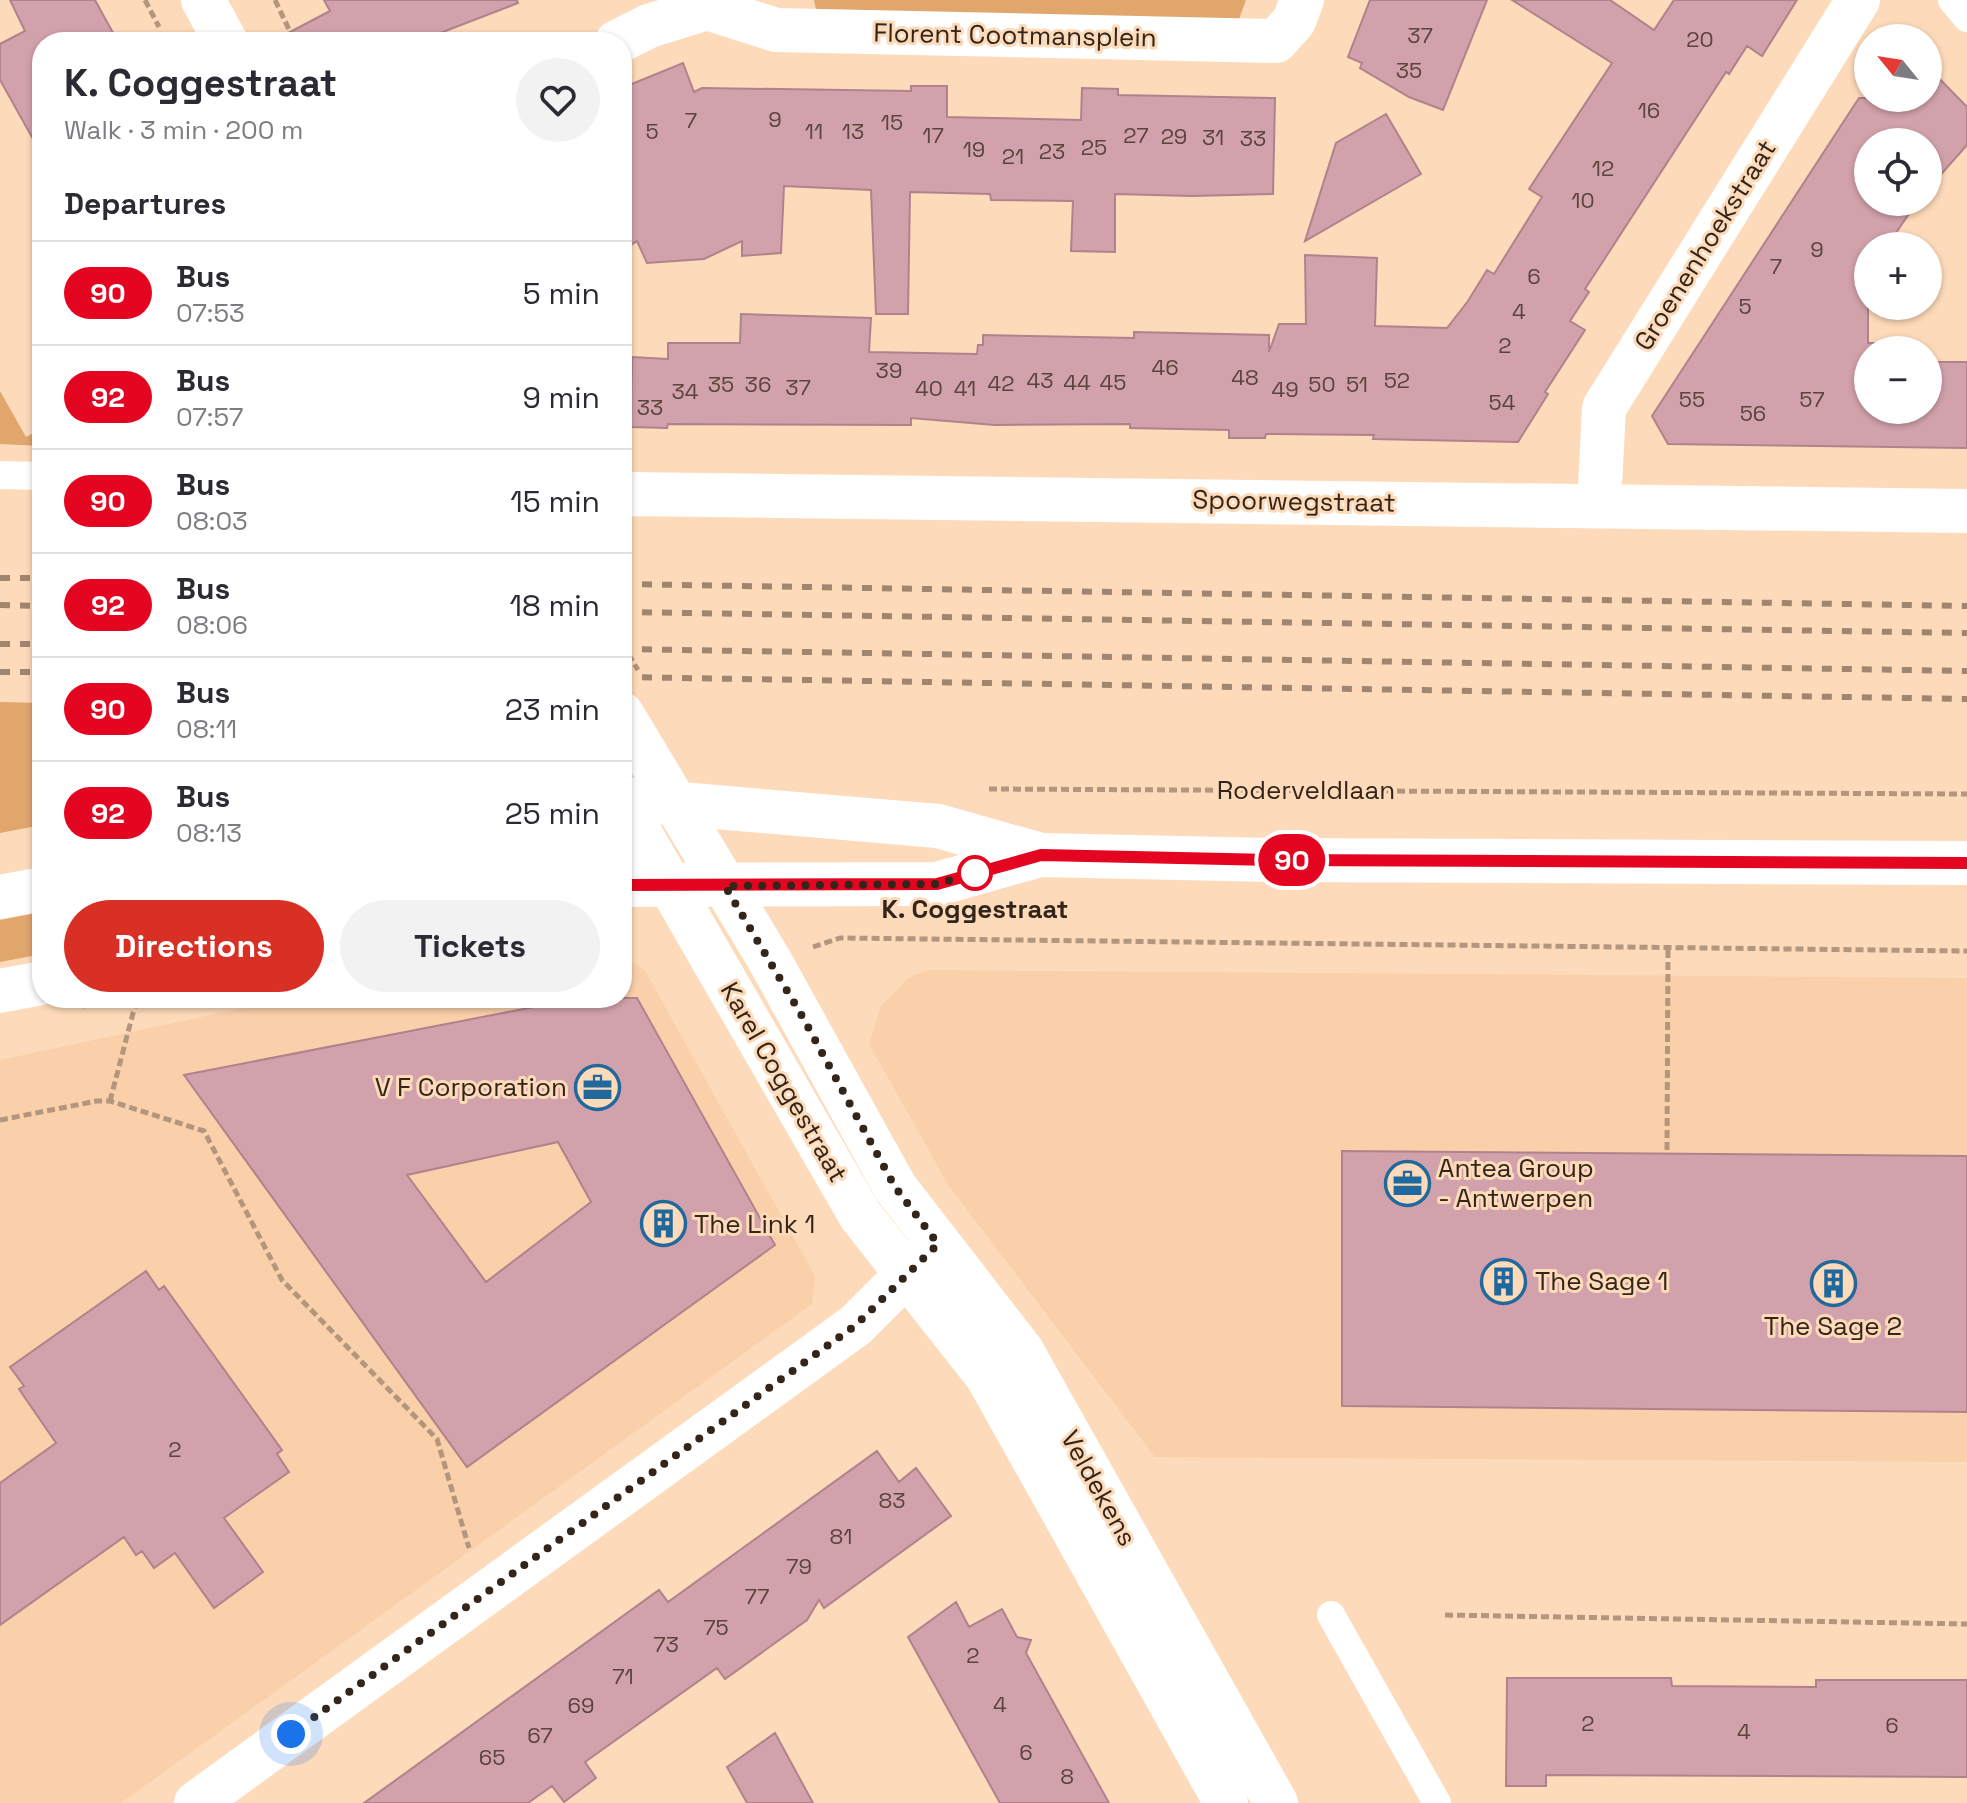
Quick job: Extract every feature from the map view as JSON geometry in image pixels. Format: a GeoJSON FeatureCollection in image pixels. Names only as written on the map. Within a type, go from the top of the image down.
{"type":"FeatureCollection","features":[{"type":"Feature","properties":{"kind":"street"},"geometry":{"type":"LineString","coordinates":[[203,0],[221,32]]}},
{"type":"Feature","properties":{"kind":"street","name":"Florent Cootmansplein"},"geometry":{"type":"LineString","coordinates":[[632,34],[710,4],[776,30],[1276,41],[1294,21],[1302,0]]}},
{"type":"Feature","properties":{"kind":"street","name":"Groenenhoekstraat"},"geometry":{"type":"LineString","coordinates":[[1599,505],[1604,408],[1858,0]]}},
{"type":"Feature","properties":{"kind":"street","name":"Spoorwegstraat"},"geometry":{"type":"LineString","coordinates":[[632,494],[1967,511]]}},
{"type":"Feature","properties":{"kind":"street","name":"Karel Coggestraat"},"geometry":{"type":"LineString","coordinates":[[632,731],[770,961],[895,1187],[938,1244]]}},
{"type":"Feature","properties":{"kind":"street"},"geometry":{"type":"LineString","coordinates":[[632,802],[938,826],[1041,855],[1277,860],[1967,863]]}},
{"type":"Feature","properties":{"kind":"street","name":"Karel Coggestraat"},"geometry":{"type":"LineString","coordinates":[[632,818],[860,1215],[906,1275]]}},
{"type":"Feature","properties":{"kind":"street"},"geometry":{"type":"LineString","coordinates":[[632,885],[937,884],[1041,855]]}},
{"type":"Feature","properties":{"kind":"street"},"geometry":{"type":"LineString","coordinates":[[0,897],[32,891]]}},
{"type":"Feature","properties":{"kind":"street"},"geometry":{"type":"LineString","coordinates":[[0,991],[32,985]]}},
{"type":"Feature","properties":{"kind":"street"},"geometry":{"type":"LineString","coordinates":[[196,1803],[856,1325],[938,1244]]}},
{"type":"Feature","properties":{"kind":"street","name":"Veldekens"},"geometry":{"type":"LineString","coordinates":[[938,1244],[1022,1351],[1276,1803]]}},
{"type":"Feature","properties":{"kind":"street","name":"Veldekens"},"geometry":{"type":"LineString","coordinates":[[906,1275],[987,1376],[1226,1803]]}},
{"type":"Feature","properties":{"kind":"street"},"geometry":{"type":"LineString","coordinates":[[1205,1765],[1243,1744]]}},
{"type":"Feature","properties":{"kind":"lane"},"geometry":{"type":"LineString","coordinates":[[1952,0],[1967,18]]}},
{"type":"Feature","properties":{"kind":"lane"},"geometry":{"type":"LineString","coordinates":[[0,475],[32,476]]}},
{"type":"Feature","properties":{"kind":"lane"},"geometry":{"type":"LineString","coordinates":[[1331,1615],[1437,1803]]}},
{"type":"Feature","properties":{"kind":"path"},"geometry":{"type":"LineString","coordinates":[[145,0],[160,28]]}},
{"type":"Feature","properties":{"kind":"path"},"geometry":{"type":"LineString","coordinates":[[275,0],[290,32]]}},
{"type":"Feature","properties":{"kind":"path","name":"Roderveldlaan"},"geometry":{"type":"LineString","coordinates":[[985,789],[1967,794]]}},
{"type":"Feature","properties":{"kind":"path"},"geometry":{"type":"LineString","coordinates":[[770,961],[840,938],[1967,951]]}},
{"type":"Feature","properties":{"kind":"path"},"geometry":{"type":"LineString","coordinates":[[1667,1150],[1668,948]]}},
{"type":"Feature","properties":{"kind":"path"},"geometry":{"type":"LineString","coordinates":[[110,1101],[134,1008]]}},
{"type":"Feature","properties":{"kind":"path"},"geometry":{"type":"LineString","coordinates":[[0,1120],[110,1101],[204,1131],[282,1280],[437,1439],[444,1454],[482,1596]]}},
{"type":"Feature","properties":{"kind":"path"},"geometry":{"type":"LineString","coordinates":[[1445,1615],[1967,1624]]}},
{"type":"Feature","properties":{"kind":"shaded area"},"geometry":{"type":"Polygon","coordinates":[[[814,0],[1246,0],[1239,19],[817,14],[814,0]]]}},
{"type":"Feature","properties":{"kind":"shaded area"},"geometry":{"type":"Polygon","coordinates":[[[0,391],[26,437],[32,434],[32,446],[0,444],[0,391]]]}},
{"type":"Feature","properties":{"kind":"shaded area"},"geometry":{"type":"Polygon","coordinates":[[[0,702],[32,703],[32,827],[0,833],[0,702]]]}},
{"type":"Feature","properties":{"kind":"shaded area"},"geometry":{"type":"Polygon","coordinates":[[[32,914],[32,956],[0,962],[0,920],[32,914]]]}},
{"type":"Feature","properties":{"kind":"shaded area"},"geometry":{"type":"Polygon","coordinates":[[[632,962],[644,969],[815,1276],[812,1304],[121,1803],[0,1803],[0,1060],[243,1008],[632,1008],[632,962]]]}},
{"type":"Feature","properties":{"kind":"shaded area"},"geometry":{"type":"Polygon","coordinates":[[[928,970],[1967,978],[1967,1462],[1155,1457],[949,1186],[869,1044],[881,1006],[908,978],[928,970]]]}},
{"type":"Feature","properties":{"kind":"building"},"geometry":{"type":"Polygon","coordinates":[[[10,0],[95,0],[113,32],[32,32],[32,137],[0,80],[0,44],[25,31],[10,0]]]}},
{"type":"Feature","properties":{"kind":"building"},"geometry":{"type":"Polygon","coordinates":[[[324,0],[517,0],[518,3],[443,32],[290,32],[330,11],[324,0]]]}},
{"type":"Feature","properties":{"kind":"building"},"geometry":{"type":"Polygon","coordinates":[[[1370,0],[1487,0],[1443,110],[1409,97],[1360,68],[1362,63],[1348,57],[1370,0]]]}},
{"type":"Feature","properties":{"kind":"building"},"geometry":{"type":"Polygon","coordinates":[[[1512,0],[1610,0],[1654,30],[1674,0],[1797,0],[1762,56],[1747,46],[1729,74],[1726,72],[1585,289],[1589,292],[1570,321],[1585,330],[1545,392],[1548,394],[1518,442],[1373,439],[1374,435],[1266,434],[1265,438],[1229,438],[1229,430],[1130,428],[1130,424],[995,425],[911,418],[911,425],[668,424],[667,428],[632,427],[632,357],[668,359],[668,343],[740,343],[741,314],[871,318],[869,352],[977,354],[978,345],[983,345],[983,335],[1134,338],[1134,332],[1269,335],[1269,352],[1279,324],[1306,324],[1305,255],[1377,258],[1375,326],[1447,328],[1487,270],[1494,274],[1542,197],[1529,189],[1612,63],[1512,0]]]}},
{"type":"Feature","properties":{"kind":"building"},"geometry":{"type":"Polygon","coordinates":[[[683,63],[694,92],[702,88],[911,91],[911,86],[947,86],[947,117],[1081,120],[1082,88],[1118,89],[1118,95],[1275,98],[1273,194],[1115,194],[1115,252],[1071,251],[1073,201],[991,200],[990,194],[910,192],[908,314],[876,314],[871,190],[784,186],[781,253],[742,256],[742,241],[704,259],[647,263],[637,241],[632,244],[632,84],[683,63]]]}},
{"type":"Feature","properties":{"kind":"building"},"geometry":{"type":"Polygon","coordinates":[[[1942,81],[1967,107],[1967,145],[1942,173],[1942,128],[1854,128],[1854,216],[1907,216],[1897,232],[1854,232],[1854,320],[1868,320],[1868,336],[1854,336],[1854,424],[1942,424],[1942,362],[1967,362],[1967,448],[1668,444],[1652,416],[1854,106],[1854,112],[1942,112],[1942,81]]]}},
{"type":"Feature","properties":{"kind":"building"},"geometry":{"type":"Polygon","coordinates":[[[1386,114],[1421,174],[1305,241],[1336,143],[1386,114]]]}},
{"type":"Feature","properties":{"kind":"building","name":"The Link 1"},"geometry":{"type":"Polygon","coordinates":[[[632,998],[637,998],[775,1245],[467,1467],[184,1075],[529,1008],[632,1008],[632,998]],[[558,1142],[407,1175],[486,1282],[591,1202],[558,1142]]]}},
{"type":"Feature","properties":{"kind":"building"},"geometry":{"type":"Polygon","coordinates":[[[1342,1151],[1967,1156],[1967,1412],[1342,1406],[1342,1151]]]}},
{"type":"Feature","properties":{"kind":"building"},"geometry":{"type":"Polygon","coordinates":[[[146,1271],[159,1290],[164,1286],[282,1450],[277,1454],[289,1472],[224,1518],[263,1572],[214,1608],[175,1553],[154,1568],[142,1551],[136,1555],[124,1537],[0,1625],[0,1483],[56,1443],[19,1389],[24,1386],[10,1367],[146,1271]]]}},
{"type":"Feature","properties":{"kind":"building"},"geometry":{"type":"Polygon","coordinates":[[[877,1451],[899,1482],[916,1468],[951,1516],[824,1608],[819,1600],[807,1620],[725,1679],[717,1668],[585,1762],[596,1778],[564,1802],[552,1786],[528,1803],[364,1803],[659,1590],[668,1602],[877,1451]]]}},
{"type":"Feature","properties":{"kind":"building"},"geometry":{"type":"Polygon","coordinates":[[[956,1602],[969,1627],[1002,1609],[1017,1637],[1031,1640],[1026,1653],[1109,1803],[1000,1803],[908,1637],[956,1602]]]}},
{"type":"Feature","properties":{"kind":"building"},"geometry":{"type":"Polygon","coordinates":[[[1507,1678],[1671,1678],[1672,1686],[1816,1687],[1816,1680],[1967,1680],[1967,1777],[1546,1775],[1546,1786],[1506,1786],[1507,1678]]]}},
{"type":"Feature","properties":{"kind":"building"},"geometry":{"type":"Polygon","coordinates":[[[775,1733],[813,1803],[747,1803],[727,1767],[775,1733]]]}},
{"type":"Feature","properties":{"kind":"railway"},"geometry":{"type":"LineString","coordinates":[[0,578],[32,578]]}},
{"type":"Feature","properties":{"kind":"railway"},"geometry":{"type":"LineString","coordinates":[[632,584],[1967,606]]}},
{"type":"Feature","properties":{"kind":"railway"},"geometry":{"type":"LineString","coordinates":[[0,605],[32,606]]}},
{"type":"Feature","properties":{"kind":"railway"},"geometry":{"type":"LineString","coordinates":[[632,612],[1967,633]]}},
{"type":"Feature","properties":{"kind":"railway"},"geometry":{"type":"LineString","coordinates":[[0,644],[32,644]]}},
{"type":"Feature","properties":{"kind":"railway"},"geometry":{"type":"LineString","coordinates":[[632,649],[1967,671]]}},
{"type":"Feature","properties":{"kind":"railway"},"geometry":{"type":"LineString","coordinates":[[0,672],[32,672]]}},
{"type":"Feature","properties":{"kind":"railway"},"geometry":{"type":"LineString","coordinates":[[632,677],[1967,699]]}},
{"type":"Feature","properties":{"kind":"bus line","name":"90"},"geometry":{"type":"LineString","coordinates":[[632,885],[937,884],[1041,855],[1277,860],[1967,863]]}},
{"type":"Feature","properties":{"kind":"place","name":"K. Coggestraat"},"geometry":{"type":"Point","coordinates":[975,873]}},
{"type":"Feature","properties":{"kind":"place","name":"V F Corporation"},"geometry":{"type":"Point","coordinates":[598,1087]}},
{"type":"Feature","properties":{"kind":"place","name":"Antea Group - Antwerpen"},"geometry":{"type":"Point","coordinates":[1407,1183]}},
{"type":"Feature","properties":{"kind":"place","name":"The Link 1"},"geometry":{"type":"Point","coordinates":[663,1224]}},
{"type":"Feature","properties":{"kind":"place","name":"The Sage 1"},"geometry":{"type":"Point","coordinates":[1504,1281]}},
{"type":"Feature","properties":{"kind":"place","name":"The Sage 2"},"geometry":{"type":"Point","coordinates":[1833,1283]}},
{"type":"Feature","properties":{"kind":"route"},"geometry":{"type":"LineString","coordinates":[[291,1734],[856,1325],[938,1244],[895,1187],[802,1016],[725,886],[937,884],[975,873]]}}]}
